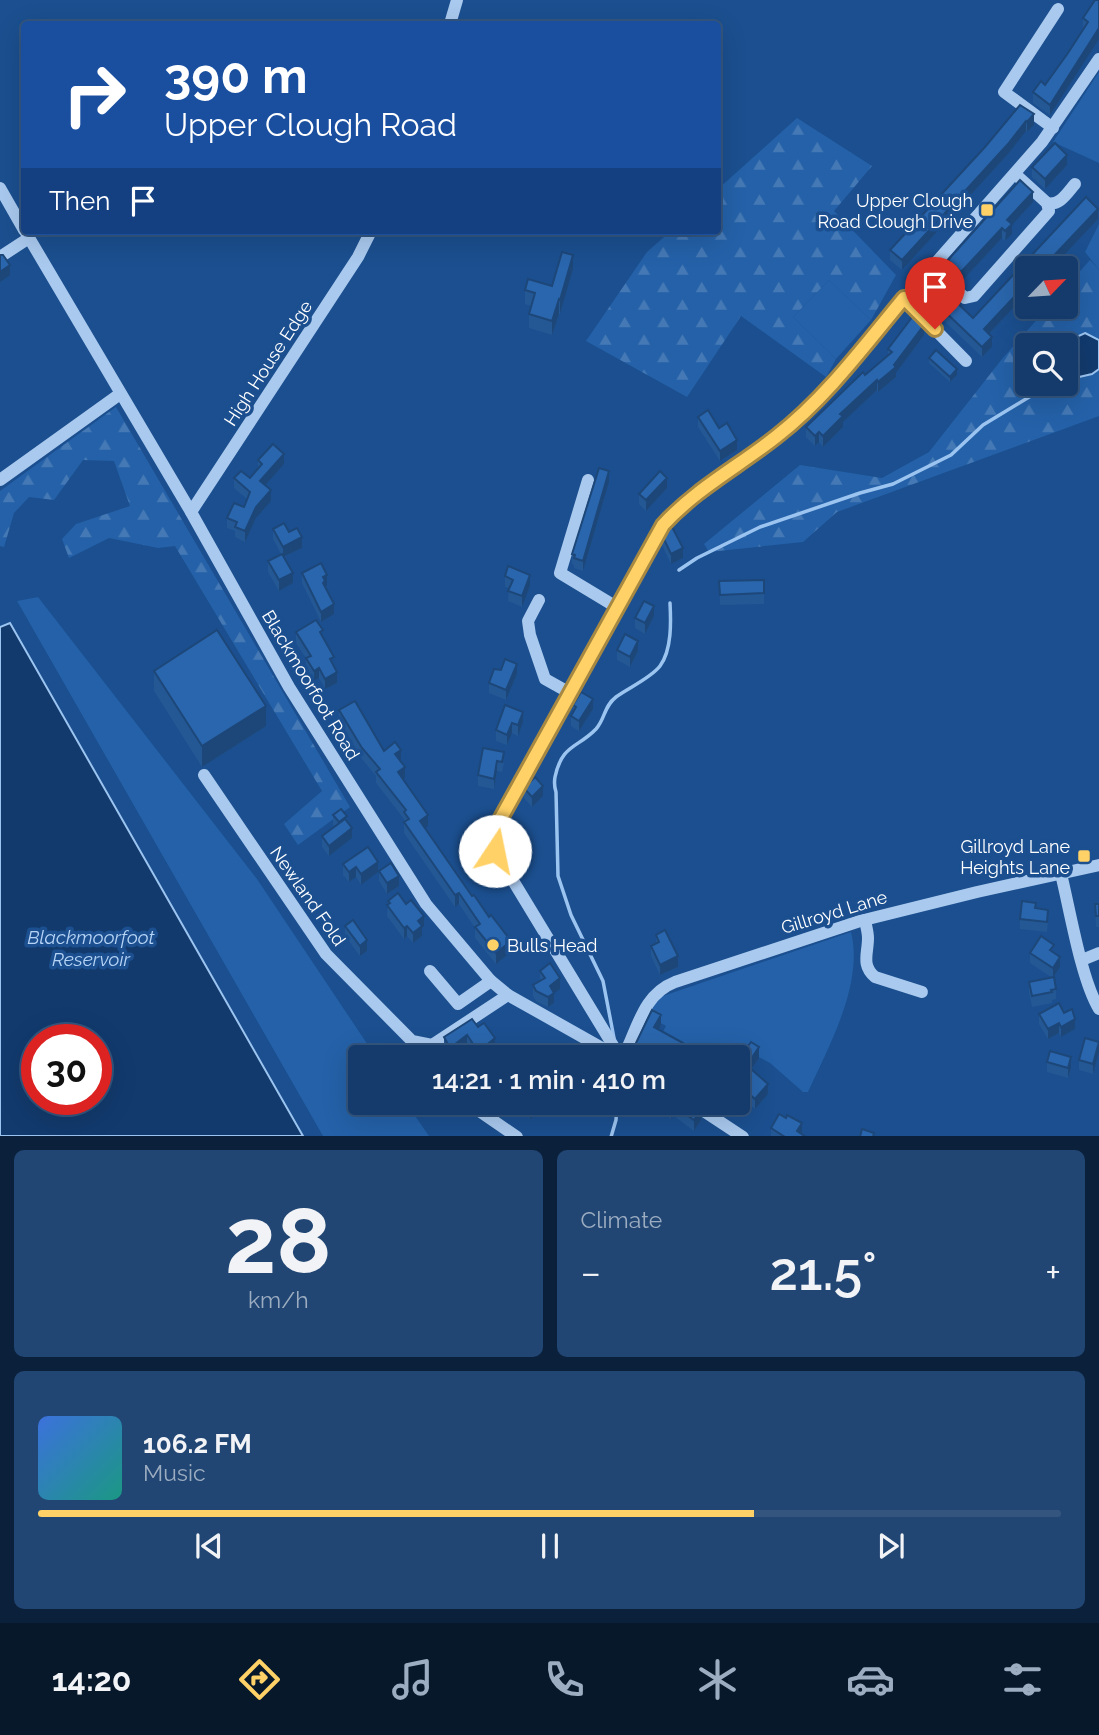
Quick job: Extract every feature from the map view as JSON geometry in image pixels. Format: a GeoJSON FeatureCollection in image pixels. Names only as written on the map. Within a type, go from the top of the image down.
{"type":"FeatureCollection","features":[{"type":"Feature","properties":{"kind":"street"},"geometry":{"type":"LineString","coordinates":[[451,21],[457,0]]}},
{"type":"Feature","properties":{"kind":"street"},"geometry":{"type":"LineString","coordinates":[[1053,128],[1004,92],[1058,9]]}},
{"type":"Feature","properties":{"kind":"street"},"geometry":{"type":"LineString","coordinates":[[611,1045],[495,851],[495,836],[501,818],[663,525],[684,502],[777,436],[803,414],[1015,174],[1053,128],[1099,59]]}},
{"type":"Feature","properties":{"kind":"street"},"geometry":{"type":"LineString","coordinates":[[931,267],[965,298],[974,296],[1049,211],[1046,203],[1015,174]]}},
{"type":"Feature","properties":{"kind":"street"},"geometry":{"type":"LineString","coordinates":[[1046,203],[1058,202],[1075,184]]}},
{"type":"Feature","properties":{"kind":"street","name":"Blackmoorfoot Road"},"geometry":{"type":"LineString","coordinates":[[0,188],[5,210],[21,228]]}},
{"type":"Feature","properties":{"kind":"street"},"geometry":{"type":"LineString","coordinates":[[0,257],[24,235]]}},
{"type":"Feature","properties":{"kind":"street","name":"Blackmoorfoot Road"},"geometry":{"type":"LineString","coordinates":[[27,235],[191,513],[289,687],[426,904],[491,981],[508,995],[601,1045]]}},
{"type":"Feature","properties":{"kind":"street","name":"High House Edge"},"geometry":{"type":"LineString","coordinates":[[191,513],[358,257],[369,235]]}},
{"type":"Feature","properties":{"kind":"street"},"geometry":{"type":"LineString","coordinates":[[904,298],[966,360]]}},
{"type":"Feature","properties":{"kind":"street"},"geometry":{"type":"LineString","coordinates":[[0,480],[120,394]]}},
{"type":"Feature","properties":{"kind":"street"},"geometry":{"type":"LineString","coordinates":[[588,480],[560,573],[618,608]]}},
{"type":"Feature","properties":{"kind":"street"},"geometry":{"type":"LineString","coordinates":[[539,600],[528,621],[530,635],[545,679],[570,693]]}},
{"type":"Feature","properties":{"kind":"street","name":"Newland Fold"},"geometry":{"type":"LineString","coordinates":[[204,775],[326,954],[412,1041],[432,1045]]}},
{"type":"Feature","properties":{"kind":"street","name":"Gillroyd Lane"},"geometry":{"type":"LineString","coordinates":[[621,1045],[650,998],[662,987],[865,920],[1099,865]]}},
{"type":"Feature","properties":{"kind":"street"},"geometry":{"type":"LineString","coordinates":[[1061,874],[1082,960],[1094,1001],[1099,1009]]}},
{"type":"Feature","properties":{"kind":"street"},"geometry":{"type":"LineString","coordinates":[[865,920],[868,937],[865,964],[868,971],[875,977],[922,992]]}},
{"type":"Feature","properties":{"kind":"street"},"geometry":{"type":"LineString","coordinates":[[1082,960],[1099,954]]}},
{"type":"Feature","properties":{"kind":"street"},"geometry":{"type":"LineString","coordinates":[[430,971],[458,1004],[491,981]]}},
{"type":"Feature","properties":{"kind":"street"},"geometry":{"type":"LineString","coordinates":[[432,1045],[508,995]]}},
{"type":"Feature","properties":{"kind":"street"},"geometry":{"type":"LineString","coordinates":[[486,1115],[517,1136]]}},
{"type":"Feature","properties":{"kind":"street"},"geometry":{"type":"LineString","coordinates":[[710,1115],[743,1136]]}},
{"type":"Feature","properties":{"kind":"green space"},"geometry":{"type":"Polygon","coordinates":[[[1099,72],[1099,163],[1053,142],[1099,72]]]}},
{"type":"Feature","properties":{"kind":"green space"},"geometry":{"type":"Polygon","coordinates":[[[797,118],[872,166],[834,211],[896,275],[871,320],[829,280],[793,317],[836,359],[826,377],[741,316],[687,397],[586,341],[647,252],[666,235],[721,235],[721,186],[797,118]]]}},
{"type":"Feature","properties":{"kind":"green space"},"geometry":{"type":"Polygon","coordinates":[[[1099,224],[1099,270],[1085,252],[1099,224]]]}},
{"type":"Feature","properties":{"kind":"green space"},"geometry":{"type":"Polygon","coordinates":[[[1090,260],[1099,270],[1099,416],[837,512],[803,542],[709,552],[704,544],[800,465],[882,478],[929,452],[1015,344],[1015,396],[1078,396],[1078,333],[1025,333],[1037,319],[1078,319],[1078,274],[1090,260]]]}},
{"type":"Feature","properties":{"kind":"green space"},"geometry":{"type":"Polygon","coordinates":[[[829,280],[871,320],[836,359],[793,317],[829,280]]]}},
{"type":"Feature","properties":{"kind":"green space"},"geometry":{"type":"Polygon","coordinates":[[[116,407],[350,807],[298,845],[284,824],[322,791],[175,546],[158,548],[109,538],[69,558],[62,539],[76,524],[130,506],[114,461],[83,460],[54,500],[29,497],[14,513],[4,547],[0,546],[0,491],[116,407]]]}},
{"type":"Feature","properties":{"kind":"green space"},"geometry":{"type":"Polygon","coordinates":[[[38,597],[257,879],[368,1045],[348,1045],[348,1115],[414,1115],[429,1136],[323,1136],[17,601],[38,597]]]}},
{"type":"Feature","properties":{"kind":"green space"},"geometry":{"type":"Polygon","coordinates":[[[851,932],[854,952],[849,993],[834,1035],[808,1092],[803,1092],[770,1063],[750,1053],[750,1045],[675,1045],[661,1035],[666,1026],[648,1016],[660,997],[851,932]]]}},
{"type":"Feature","properties":{"kind":"water"},"geometry":{"type":"Polygon","coordinates":[[[1085,333],[1099,340],[1099,369],[1092,374],[1078,377],[1078,336],[1085,333]]]}},
{"type":"Feature","properties":{"kind":"water","name":"Blackmoorfoot Reservoir"},"geometry":{"type":"Polygon","coordinates":[[[10,623],[303,1136],[0,1136],[0,627],[10,623]]]}},
{"type":"Feature","properties":{"kind":"building"},"geometry":{"type":"Polygon","coordinates":[[[1095,0],[1099,0],[1099,28],[1050,105],[1033,92],[1041,81],[1045,85],[1068,53],[1088,22],[1083,18],[1095,0]]]}},
{"type":"Feature","properties":{"kind":"building"},"geometry":{"type":"Polygon","coordinates":[[[1020,105],[1034,114],[902,260],[890,250],[1020,105]]]}},
{"type":"Feature","properties":{"kind":"building"},"geometry":{"type":"Polygon","coordinates":[[[1055,143],[1067,155],[1045,179],[1032,167],[1055,143]]]}},
{"type":"Feature","properties":{"kind":"building"},"geometry":{"type":"Polygon","coordinates":[[[1020,180],[1033,192],[1007,220],[1012,224],[1005,231],[1002,228],[961,272],[948,260],[1020,180]]]}},
{"type":"Feature","properties":{"kind":"building"},"geometry":{"type":"Polygon","coordinates":[[[1086,197],[1098,209],[1053,256],[1031,256],[1086,197]]]}},
{"type":"Feature","properties":{"kind":"building"},"geometry":{"type":"Polygon","coordinates":[[[562,252],[573,255],[552,321],[529,314],[535,293],[525,290],[528,279],[552,286],[562,252]]]}},
{"type":"Feature","properties":{"kind":"building"},"geometry":{"type":"Polygon","coordinates":[[[0,255],[3,255],[10,265],[0,272],[0,255]]]}},
{"type":"Feature","properties":{"kind":"building"},"geometry":{"type":"Polygon","coordinates":[[[1015,273],[1015,296],[984,329],[992,337],[982,347],[927,298],[942,279],[952,288],[948,294],[973,318],[1015,273]]]}},
{"type":"Feature","properties":{"kind":"building"},"geometry":{"type":"Polygon","coordinates":[[[913,316],[924,325],[894,365],[896,367],[878,382],[877,380],[840,414],[843,416],[823,436],[819,432],[815,436],[806,427],[863,372],[865,375],[892,352],[888,349],[913,316]]]}},
{"type":"Feature","properties":{"kind":"building"},"geometry":{"type":"Polygon","coordinates":[[[936,350],[957,369],[950,377],[929,358],[936,350]]]}},
{"type":"Feature","properties":{"kind":"building"},"geometry":{"type":"Polygon","coordinates":[[[708,410],[719,428],[727,423],[737,440],[720,451],[698,417],[708,410]]]}},
{"type":"Feature","properties":{"kind":"building"},"geometry":{"type":"Polygon","coordinates":[[[273,444],[284,454],[260,481],[271,490],[256,507],[245,531],[235,527],[237,522],[227,518],[234,503],[244,507],[250,492],[234,478],[241,471],[250,478],[262,464],[258,460],[273,444]]]}},
{"type":"Feature","properties":{"kind":"building"},"geometry":{"type":"Polygon","coordinates":[[[599,468],[609,471],[583,561],[574,558],[575,555],[572,554],[599,468]]]}},
{"type":"Feature","properties":{"kind":"building"},"geometry":{"type":"Polygon","coordinates":[[[660,471],[667,478],[646,500],[639,494],[660,471]]]}},
{"type":"Feature","properties":{"kind":"building"},"geometry":{"type":"Polygon","coordinates":[[[284,523],[289,532],[297,528],[302,537],[283,547],[273,529],[284,523]]]}},
{"type":"Feature","properties":{"kind":"building"},"geometry":{"type":"Polygon","coordinates":[[[672,527],[683,548],[671,554],[662,535],[672,527]]]}},
{"type":"Feature","properties":{"kind":"building"},"geometry":{"type":"Polygon","coordinates":[[[282,554],[293,573],[279,580],[268,561],[282,554]]]}},
{"type":"Feature","properties":{"kind":"building"},"geometry":{"type":"Polygon","coordinates":[[[321,563],[327,575],[323,577],[323,583],[334,604],[321,612],[302,573],[321,563]]]}},
{"type":"Feature","properties":{"kind":"building"},"geometry":{"type":"Polygon","coordinates":[[[508,566],[530,575],[522,596],[508,591],[513,580],[505,576],[508,566]]]}},
{"type":"Feature","properties":{"kind":"building"},"geometry":{"type":"Polygon","coordinates":[[[764,580],[764,593],[720,595],[719,581],[764,580]]]}},
{"type":"Feature","properties":{"kind":"building"},"geometry":{"type":"Polygon","coordinates":[[[644,601],[654,606],[645,623],[635,618],[644,601]]]}},
{"type":"Feature","properties":{"kind":"building"},"geometry":{"type":"Polygon","coordinates":[[[316,620],[334,657],[330,659],[337,672],[325,679],[319,668],[314,671],[306,658],[311,656],[296,632],[316,620]]]}},
{"type":"Feature","properties":{"kind":"building"},"geometry":{"type":"Polygon","coordinates":[[[217,630],[266,706],[202,746],[154,671],[217,630]]]}},
{"type":"Feature","properties":{"kind":"building"},"geometry":{"type":"Polygon","coordinates":[[[625,634],[638,641],[630,657],[617,650],[625,634]]]}},
{"type":"Feature","properties":{"kind":"building"},"geometry":{"type":"Polygon","coordinates":[[[505,659],[517,664],[506,690],[489,683],[494,669],[501,670],[505,659]]]}},
{"type":"Feature","properties":{"kind":"building"},"geometry":{"type":"Polygon","coordinates":[[[581,692],[593,699],[579,721],[571,716],[576,707],[573,705],[581,692]]]}},
{"type":"Feature","properties":{"kind":"building"},"geometry":{"type":"Polygon","coordinates":[[[355,701],[384,751],[395,742],[401,750],[395,754],[405,767],[398,772],[428,815],[420,821],[472,896],[474,895],[489,917],[491,915],[511,941],[496,953],[475,927],[480,924],[459,893],[455,895],[404,822],[409,819],[404,812],[406,810],[376,772],[380,769],[362,748],[339,710],[355,701]]]}},
{"type":"Feature","properties":{"kind":"building"},"geometry":{"type":"Polygon","coordinates":[[[505,705],[523,712],[518,725],[512,723],[507,735],[496,730],[505,705]]]}},
{"type":"Feature","properties":{"kind":"building"},"geometry":{"type":"Polygon","coordinates":[[[483,748],[504,752],[502,762],[497,761],[494,779],[478,775],[483,748]]]}},
{"type":"Feature","properties":{"kind":"building"},"geometry":{"type":"Polygon","coordinates":[[[535,777],[543,786],[532,797],[524,788],[535,777]]]}},
{"type":"Feature","properties":{"kind":"building"},"geometry":{"type":"Polygon","coordinates":[[[341,809],[347,816],[339,822],[333,815],[341,809]]]}},
{"type":"Feature","properties":{"kind":"building"},"geometry":{"type":"Polygon","coordinates":[[[345,819],[352,828],[329,846],[322,836],[345,819]]]}},
{"type":"Feature","properties":{"kind":"building"},"geometry":{"type":"Polygon","coordinates":[[[368,847],[378,862],[361,874],[356,867],[349,872],[343,864],[368,847]]]}},
{"type":"Feature","properties":{"kind":"building"},"geometry":{"type":"Polygon","coordinates":[[[391,863],[399,876],[387,883],[379,871],[391,863]]]}},
{"type":"Feature","properties":{"kind":"building"},"geometry":{"type":"Polygon","coordinates":[[[398,893],[406,904],[411,900],[424,916],[418,921],[422,926],[413,933],[407,926],[404,928],[387,905],[398,893]]]}},
{"type":"Feature","properties":{"kind":"building"},"geometry":{"type":"Polygon","coordinates":[[[1022,901],[1036,903],[1035,908],[1048,910],[1047,922],[1020,919],[1022,901]]]}},
{"type":"Feature","properties":{"kind":"building"},"geometry":{"type":"Polygon","coordinates":[[[1095,904],[1099,904],[1099,916],[1096,916],[1095,904]]]}},
{"type":"Feature","properties":{"kind":"building"},"geometry":{"type":"Polygon","coordinates":[[[353,920],[367,940],[360,946],[345,926],[353,920]]]}},
{"type":"Feature","properties":{"kind":"building"},"geometry":{"type":"Polygon","coordinates":[[[665,930],[678,956],[660,965],[651,946],[659,942],[656,935],[665,930]]]}},
{"type":"Feature","properties":{"kind":"building"},"geometry":{"type":"Polygon","coordinates":[[[1041,936],[1054,945],[1050,950],[1060,957],[1053,968],[1030,953],[1041,936]]]}},
{"type":"Feature","properties":{"kind":"building"},"geometry":{"type":"Polygon","coordinates":[[[550,963],[560,978],[550,986],[554,993],[548,997],[536,991],[533,985],[545,978],[540,971],[550,963]]]}},
{"type":"Feature","properties":{"kind":"building"},"geometry":{"type":"Polygon","coordinates":[[[1054,977],[1056,989],[1032,996],[1029,982],[1054,977]]]}},
{"type":"Feature","properties":{"kind":"building"},"geometry":{"type":"Polygon","coordinates":[[[1059,1003],[1064,1013],[1072,1009],[1075,1019],[1061,1027],[1059,1023],[1048,1029],[1039,1014],[1059,1003]]]}},
{"type":"Feature","properties":{"kind":"building"},"geometry":{"type":"Polygon","coordinates":[[[652,1010],[661,1015],[654,1027],[683,1043],[682,1045],[635,1045],[652,1010]]]}},
{"type":"Feature","properties":{"kind":"building"},"geometry":{"type":"Polygon","coordinates":[[[472,1019],[478,1027],[484,1023],[495,1038],[489,1043],[490,1045],[474,1045],[467,1035],[454,1045],[448,1045],[444,1037],[472,1019]]]}},
{"type":"Feature","properties":{"kind":"building"},"geometry":{"type":"Polygon","coordinates":[[[1085,1038],[1099,1042],[1093,1064],[1079,1060],[1085,1038]]]}},
{"type":"Feature","properties":{"kind":"building"},"geometry":{"type":"Polygon","coordinates":[[[751,1042],[759,1047],[750,1060],[750,1045],[751,1042]]]}},
{"type":"Feature","properties":{"kind":"building"},"geometry":{"type":"Polygon","coordinates":[[[1050,1051],[1071,1057],[1068,1068],[1047,1062],[1050,1051]]]}},
{"type":"Feature","properties":{"kind":"building"},"geometry":{"type":"Polygon","coordinates":[[[750,1070],[768,1084],[755,1099],[750,1095],[750,1070]]]}},
{"type":"Feature","properties":{"kind":"building"},"geometry":{"type":"Polygon","coordinates":[[[779,1114],[786,1118],[787,1115],[802,1123],[797,1131],[804,1136],[783,1136],[771,1128],[779,1114]]]}},
{"type":"Feature","properties":{"kind":"building"},"geometry":{"type":"Polygon","coordinates":[[[862,1129],[874,1133],[873,1136],[860,1136],[862,1129]]]}},
{"type":"Feature","properties":{"kind":"waterway"},"geometry":{"type":"LineString","coordinates":[[679,570],[697,558],[760,527],[893,484],[951,455],[983,425],[1031,396]]}},
{"type":"Feature","properties":{"kind":"waterway"},"geometry":{"type":"LineString","coordinates":[[614,1038],[603,981],[571,915],[558,876],[555,779],[558,766],[566,752],[596,729],[612,701],[660,666],[669,644],[670,603]]}},
{"type":"Feature","properties":{"kind":"waterway"},"geometry":{"type":"LineString","coordinates":[[611,1136],[616,1115]]}},
{"type":"Feature","properties":{"kind":"place","name":"Upper Clough Road Clough Drive"},"geometry":{"type":"Point","coordinates":[987,210]}},
{"type":"Feature","properties":{"kind":"place","name":"Gillroyd Lane Heights Lane"},"geometry":{"type":"Point","coordinates":[1084,856]}},
{"type":"Feature","properties":{"kind":"place","name":"Bulls Head"},"geometry":{"type":"Point","coordinates":[493,945]}},
{"type":"Feature","properties":{"kind":"route"},"geometry":{"type":"LineString","coordinates":[[495,851],[495,836],[501,818],[663,525],[684,502],[777,436],[803,414],[904,298],[935,329]]}}]}
